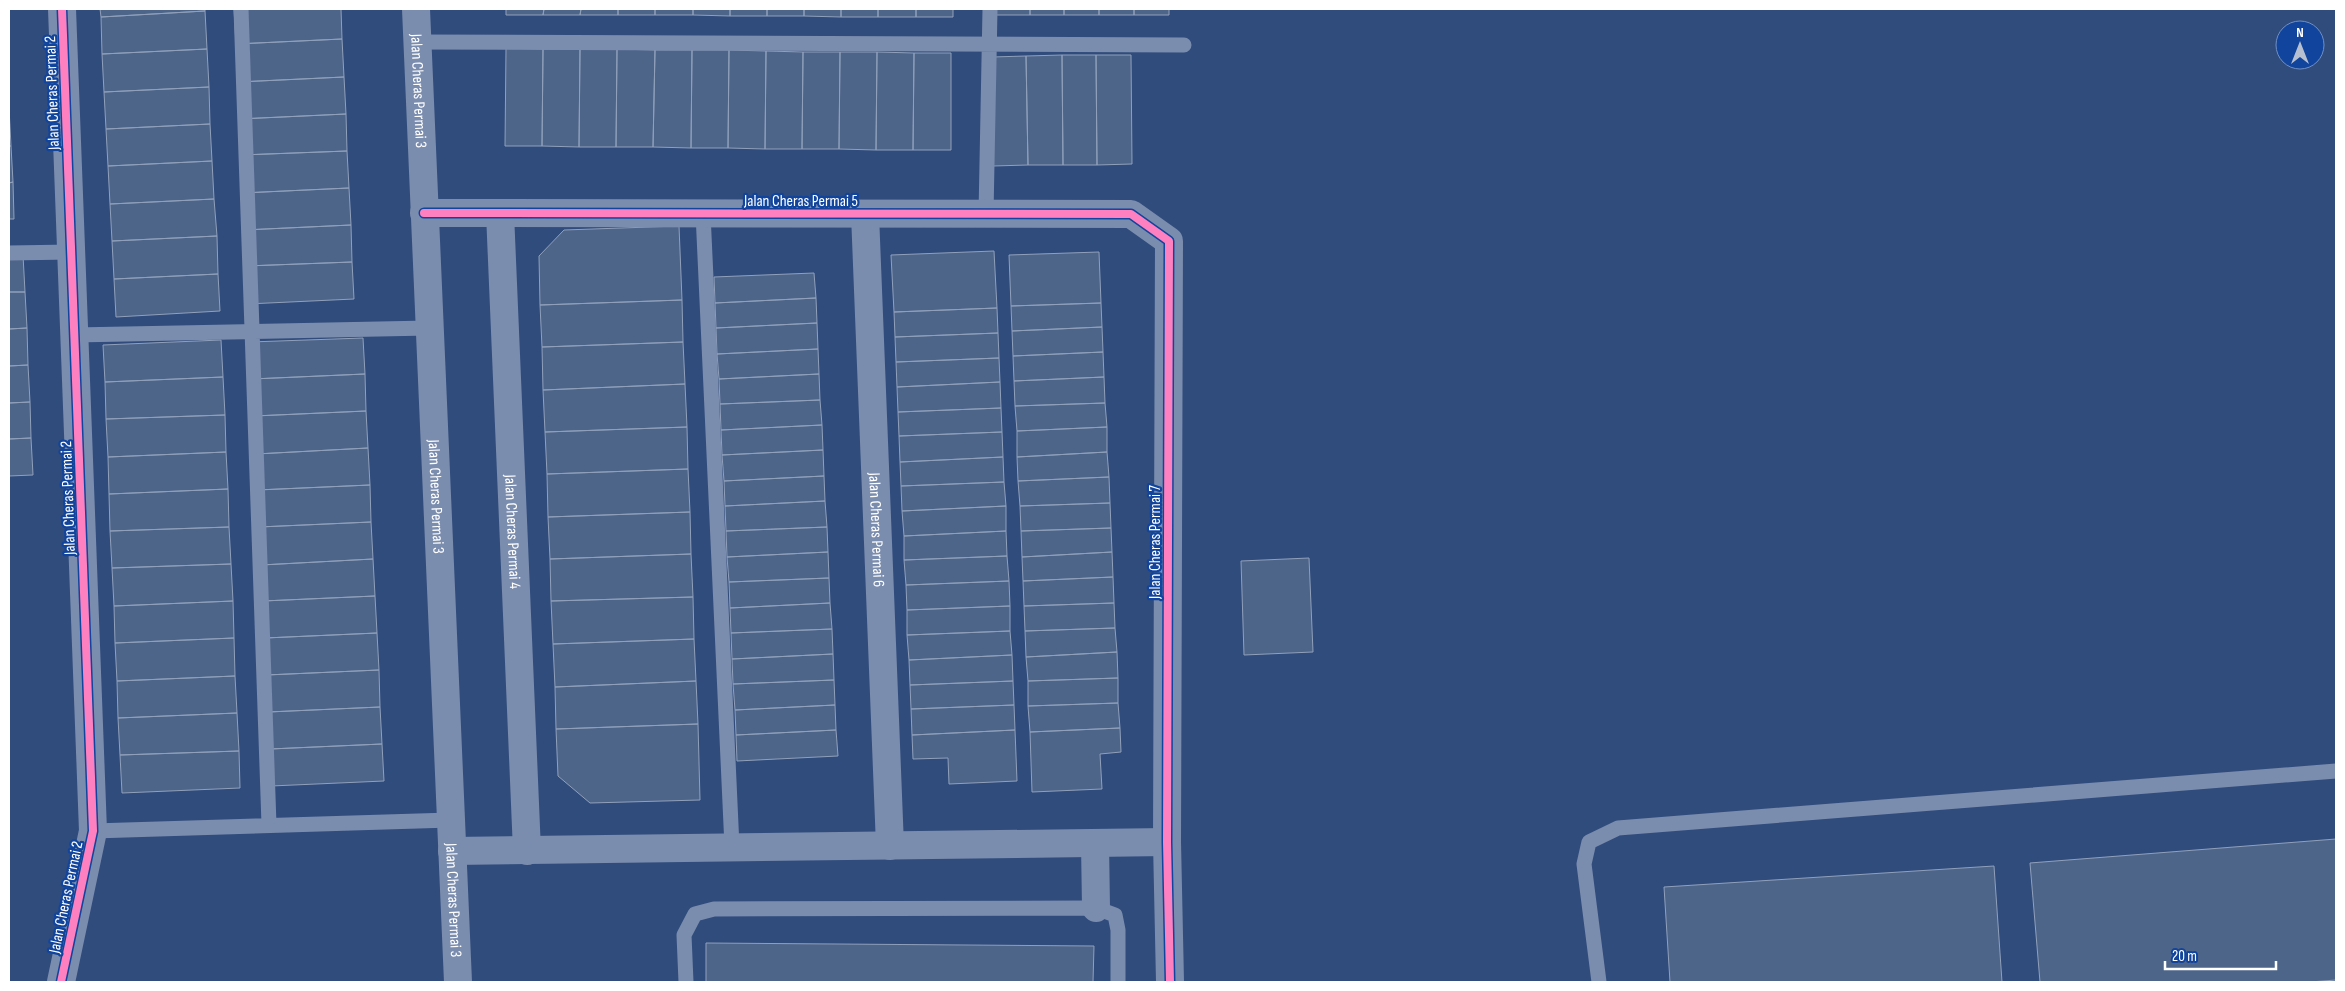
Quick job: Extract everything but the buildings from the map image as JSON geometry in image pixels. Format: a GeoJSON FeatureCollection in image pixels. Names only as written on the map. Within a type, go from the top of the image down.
{"type":"FeatureCollection","features":[{"type":"Feature","properties":{"kind":"street","name":"Jalan Cheras Permai 2"},"geometry":{"type":"LineString","coordinates":[[61,982],[93,831],[62,9]]}},
{"type":"Feature","properties":{"kind":"street","name":"Jalan Cheras Permai 3"},"geometry":{"type":"LineString","coordinates":[[416,9],[458,982]]}},
{"type":"Feature","properties":{"kind":"street","name":"Jalan Cheras Permai 5"},"geometry":{"type":"LineString","coordinates":[[424,213],[1131,214],[1169,241]]}},
{"type":"Feature","properties":{"kind":"street","name":"Jalan Cheras Permai 4"},"geometry":{"type":"LineString","coordinates":[[500,213],[527,851]]}},
{"type":"Feature","properties":{"kind":"street","name":"Jalan Cheras Permai 6"},"geometry":{"type":"LineString","coordinates":[[865,214],[890,846]]}},
{"type":"Feature","properties":{"kind":"street","name":"Jalan Cheras Permai 7"},"geometry":{"type":"LineString","coordinates":[[1169,241],[1166,842],[1170,982]]}},
{"type":"Feature","properties":{"kind":"street"},"geometry":{"type":"LineString","coordinates":[[452,851],[1166,842]]}},
{"type":"Feature","properties":{"kind":"street"},"geometry":{"type":"LineString","coordinates":[[1095,843],[1096,908]]}},
{"type":"Feature","properties":{"kind":"lane"},"geometry":{"type":"LineString","coordinates":[[240,9],[269,825]]}},
{"type":"Feature","properties":{"kind":"lane"},"geometry":{"type":"LineString","coordinates":[[986,214],[990,9]]}},
{"type":"Feature","properties":{"kind":"lane"},"geometry":{"type":"LineString","coordinates":[[417,42],[1184,46]]}},
{"type":"Feature","properties":{"kind":"lane"},"geometry":{"type":"LineString","coordinates":[[703,213],[732,848]]}},
{"type":"Feature","properties":{"kind":"lane"},"geometry":{"type":"LineString","coordinates":[[9,253],[71,252]]}},
{"type":"Feature","properties":{"kind":"lane"},"geometry":{"type":"LineString","coordinates":[[74,335],[429,328]]}},
{"type":"Feature","properties":{"kind":"lane"},"geometry":{"type":"LineString","coordinates":[[1599,982],[1584,864],[1589,842],[1618,828],[2336,771]]}},
{"type":"Feature","properties":{"kind":"lane"},"geometry":{"type":"LineString","coordinates":[[93,831],[451,820]]}},
{"type":"Feature","properties":{"kind":"lane"},"geometry":{"type":"LineString","coordinates":[[686,982],[684,935],[695,914],[714,910],[1096,908],[1115,915],[1118,930],[1118,982]]}},
{"type":"Feature","properties":{"kind":"cycle path"},"geometry":{"type":"LineString","coordinates":[[61,982],[93,831],[62,9]]}},
{"type":"Feature","properties":{"kind":"cycle path"},"geometry":{"type":"LineString","coordinates":[[424,213],[1131,214],[1169,241],[1167,842],[1170,982]]}}]}
